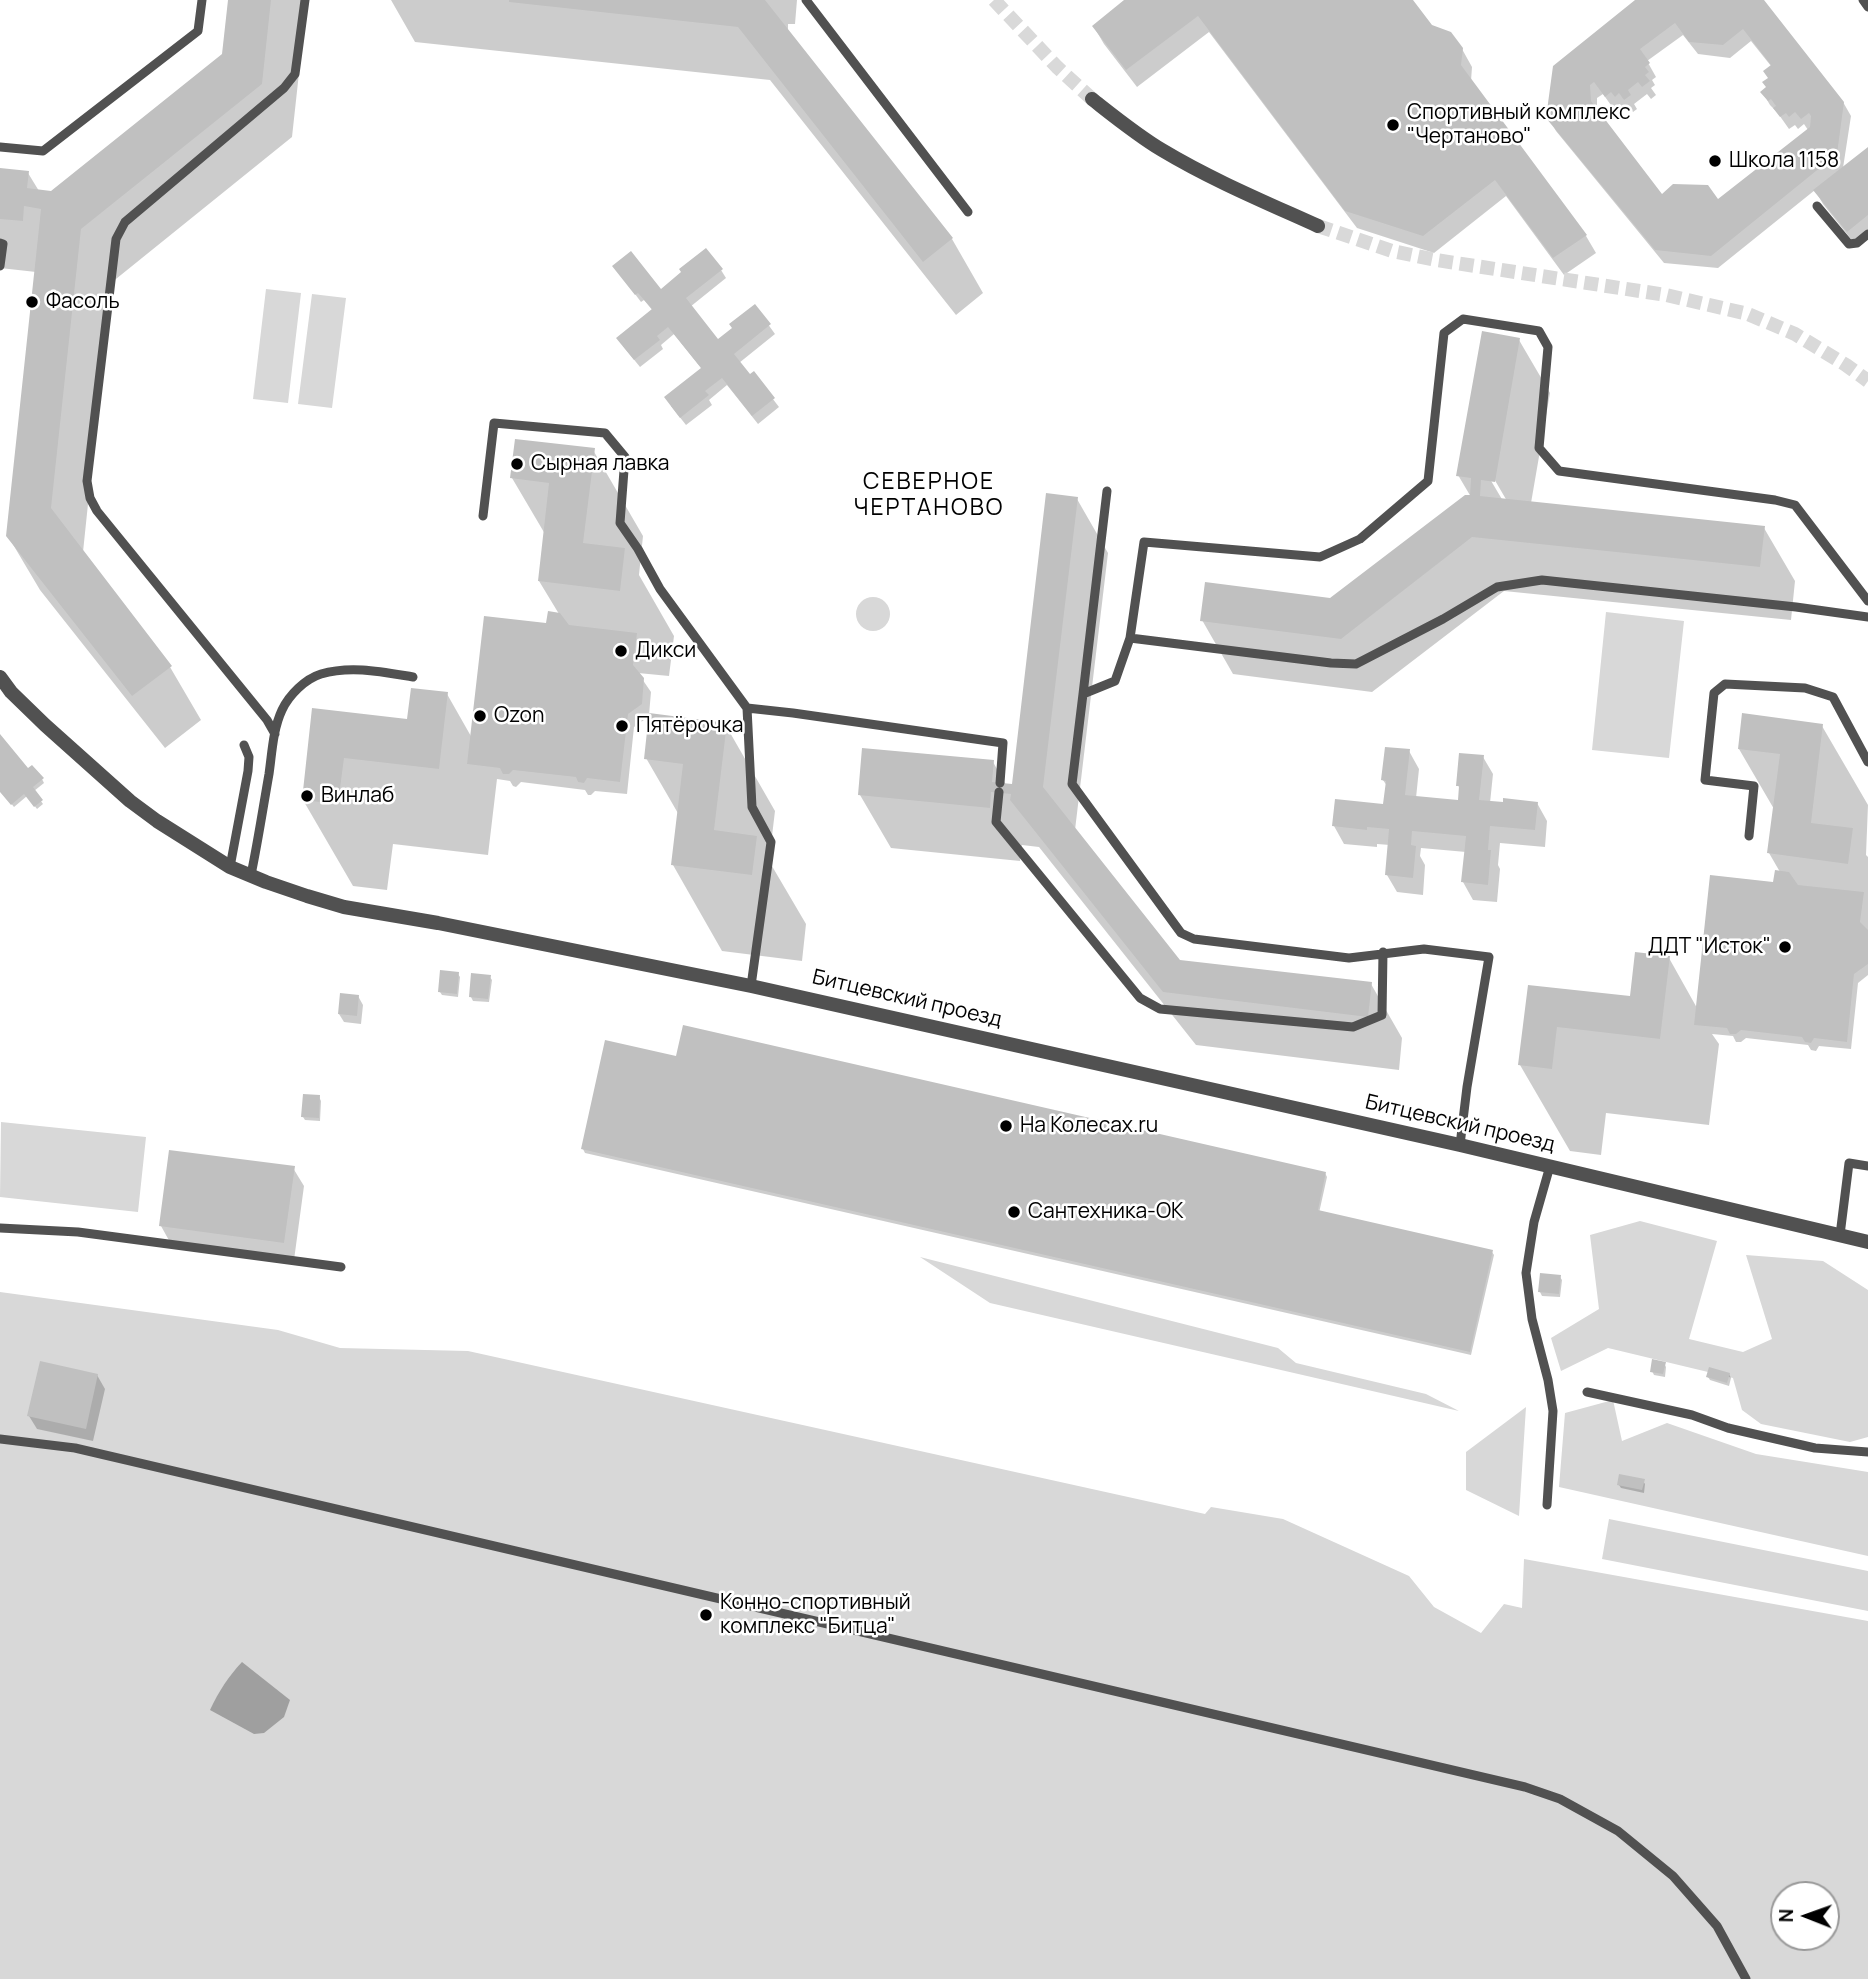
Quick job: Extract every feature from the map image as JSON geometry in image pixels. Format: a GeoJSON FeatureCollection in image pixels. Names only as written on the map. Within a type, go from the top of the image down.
{"type":"FeatureCollection","features":[{"type":"Feature","properties":{"kind":"street"},"geometry":{"type":"LineString","coordinates":[[1092,99],[1161,150],[1232,187],[1318,226]]}},
{"type":"Feature","properties":{"kind":"street","name":"Битцевский проезд"},"geometry":{"type":"LineString","coordinates":[[0,677],[27,709],[130,801],[230,867],[307,896],[344,907],[439,923],[751,986],[1460,1145],[1868,1242]]}},
{"type":"Feature","properties":{"kind":"lane"},"geometry":{"type":"LineString","coordinates":[[0,146],[43,151],[198,31],[202,0]]}},
{"type":"Feature","properties":{"kind":"lane"},"geometry":{"type":"LineString","coordinates":[[275,734],[267,720],[97,511],[90,498],[87,481],[116,239],[125,222],[284,89],[295,74],[305,0]]}},
{"type":"Feature","properties":{"kind":"lane"},"geometry":{"type":"LineString","coordinates":[[806,0],[968,212]]}},
{"type":"Feature","properties":{"kind":"lane"},"geometry":{"type":"LineString","coordinates":[[1863,0],[1868,7]]}},
{"type":"Feature","properties":{"kind":"lane"},"geometry":{"type":"LineString","coordinates":[[1817,205],[1849,243],[1857,243],[1868,234]]}},
{"type":"Feature","properties":{"kind":"lane"},"geometry":{"type":"LineString","coordinates":[[0,243],[3,244],[0,266]]}},
{"type":"Feature","properties":{"kind":"lane"},"geometry":{"type":"LineString","coordinates":[[1083,694],[1115,681],[1130,638],[1144,542],[1320,557],[1360,539],[1429,481],[1444,333],[1463,319],[1539,331],[1548,347],[1539,448],[1559,471],[1775,500],[1794,505],[1868,601]]}},
{"type":"Feature","properties":{"kind":"lane"},"geometry":{"type":"LineString","coordinates":[[483,516],[494,423],[605,433],[625,457],[620,523],[660,589],[747,709],[752,807],[771,842],[751,986]]}},
{"type":"Feature","properties":{"kind":"lane"},"geometry":{"type":"LineString","coordinates":[[1107,491],[1072,784],[1181,933],[1194,939],[1349,958],[1424,948],[1489,957],[1460,1145]]}},
{"type":"Feature","properties":{"kind":"lane"},"geometry":{"type":"LineString","coordinates":[[1130,638],[1331,663],[1356,663],[1443,619],[1497,587],[1542,580],[1868,617]]}},
{"type":"Feature","properties":{"kind":"lane"},"geometry":{"type":"LineString","coordinates":[[251,875],[275,734],[282,710],[292,695],[307,681],[321,674],[365,669],[413,677]]}},
{"type":"Feature","properties":{"kind":"lane"},"geometry":{"type":"LineString","coordinates":[[1749,836],[1754,786],[1705,780],[1714,693],[1725,684],[1805,688],[1833,697],[1868,762]]}},
{"type":"Feature","properties":{"kind":"lane"},"geometry":{"type":"LineString","coordinates":[[747,709],[1003,743],[996,822],[1140,998],[1160,1009],[1353,1027],[1382,1015],[1383,952]]}},
{"type":"Feature","properties":{"kind":"lane"},"geometry":{"type":"LineString","coordinates":[[230,867],[248,771],[249,757],[244,745]]}},
{"type":"Feature","properties":{"kind":"lane"},"geometry":{"type":"LineString","coordinates":[[1840,1235],[1849,1163],[1868,1167]]}},
{"type":"Feature","properties":{"kind":"lane"},"geometry":{"type":"LineString","coordinates":[[1547,1505],[1553,1411],[1532,1319],[1526,1273],[1534,1222],[1550,1166]]}},
{"type":"Feature","properties":{"kind":"lane"},"geometry":{"type":"LineString","coordinates":[[0,1228],[78,1232],[341,1267]]}},
{"type":"Feature","properties":{"kind":"lane"},"geometry":{"type":"LineString","coordinates":[[1587,1392],[1692,1415],[1728,1428],[1815,1448],[1868,1452]]}},
{"type":"Feature","properties":{"kind":"lane"},"geometry":{"type":"LineString","coordinates":[[0,1439],[75,1448],[1525,1787],[1560,1799],[1618,1831],[1673,1876],[1717,1926],[1746,1979]]}},
{"type":"Feature","properties":{"kind":"shaded area"},"geometry":{"type":"Polygon","coordinates":[[[266,289],[301,293],[288,403],[253,399],[266,289]]]}},
{"type":"Feature","properties":{"kind":"shaded area"},"geometry":{"type":"Polygon","coordinates":[[[312,294],[346,298],[332,408],[298,404],[312,294]]]}},
{"type":"Feature","properties":{"kind":"shaded area"},"geometry":{"type":"Polygon","coordinates":[[[873,597],[885,602],[890,614],[885,626],[873,631],[861,626],[856,614],[861,602],[873,597]]]}},
{"type":"Feature","properties":{"kind":"shaded area"},"geometry":{"type":"Polygon","coordinates":[[[1606,612],[1684,621],[1669,758],[1592,750],[1606,612]]]}},
{"type":"Feature","properties":{"kind":"shaded area"},"geometry":{"type":"Polygon","coordinates":[[[1,1122],[146,1137],[138,1212],[0,1197],[1,1122]]]}},
{"type":"Feature","properties":{"kind":"shaded area"},"geometry":{"type":"Polygon","coordinates":[[[1640,1221],[1717,1241],[1689,1339],[1743,1352],[1772,1339],[1746,1255],[1823,1261],[1868,1290],[1868,1437],[1850,1442],[1761,1424],[1742,1410],[1733,1378],[1608,1348],[1561,1371],[1551,1338],[1599,1309],[1590,1235],[1640,1221]]]}},
{"type":"Feature","properties":{"kind":"shaded area"},"geometry":{"type":"Polygon","coordinates":[[[920,1257],[1278,1348],[1296,1363],[1426,1394],[1459,1411],[990,1303],[920,1257]]]}},
{"type":"Feature","properties":{"kind":"shaded area","name":"Конно-спортивный комплекс \"Битца\""},"geometry":{"type":"Polygon","coordinates":[[[0,1292],[278,1330],[340,1348],[468,1351],[1205,1514],[1211,1507],[1283,1519],[1409,1576],[1434,1607],[1481,1633],[1504,1604],[1522,1608],[1524,1559],[1868,1621],[1868,1979],[0,1979],[0,1292]]]}},
{"type":"Feature","properties":{"kind":"shaded area"},"geometry":{"type":"Polygon","coordinates":[[[1613,1400],[1622,1441],[1667,1423],[1756,1454],[1868,1472],[1868,1556],[1559,1487],[1565,1413],[1613,1400]]]}},
{"type":"Feature","properties":{"kind":"shaded area"},"geometry":{"type":"Polygon","coordinates":[[[1526,1407],[1519,1516],[1466,1490],[1466,1452],[1526,1407]]]}},
{"type":"Feature","properties":{"kind":"shaded area"},"geometry":{"type":"Polygon","coordinates":[[[1609,1519],[1868,1571],[1868,1611],[1602,1559],[1609,1519]]]}},
{"type":"Feature","properties":{"kind":"shaded area"},"geometry":{"type":"Polygon","coordinates":[[[242,1662],[290,1700],[284,1717],[264,1733],[254,1734],[210,1710],[224,1684],[242,1662]]]}},
{"type":"Feature","properties":{"kind":"building"},"geometry":{"type":"Polygon","coordinates":[[[228,0],[271,0],[262,84],[81,229],[51,508],[172,666],[132,696],[6,536],[41,209],[24,206],[23,221],[0,219],[0,168],[29,171],[27,188],[51,191],[222,54],[228,0]]]}},
{"type":"Feature","properties":{"kind":"building"},"geometry":{"type":"Polygon","coordinates":[[[509,0],[765,0],[953,238],[923,262],[738,27],[509,0]]]}},
{"type":"Feature","properties":{"kind":"building","name":"Спортивный комплекс \"Чертаново\""},"geometry":{"type":"Polygon","coordinates":[[[1124,0],[1413,0],[1432,25],[1451,32],[1463,48],[1461,65],[1587,235],[1553,258],[1495,180],[1423,236],[1345,211],[1198,16],[1126,70],[1092,26],[1124,0]]]}},
{"type":"Feature","properties":{"kind":"building"},"geometry":{"type":"Polygon","coordinates":[[[1635,0],[1764,0],[1844,102],[1837,154],[1711,256],[1655,250],[1546,118],[1553,66],[1635,0]],[[1675,23],[1640,49],[1650,63],[1645,67],[1649,72],[1645,75],[1650,81],[1642,87],[1638,82],[1628,90],[1631,95],[1624,100],[1619,93],[1615,97],[1611,92],[1605,97],[1594,82],[1590,85],[1591,101],[1662,194],[1673,184],[1708,185],[1718,199],[1810,127],[1811,116],[1809,113],[1801,119],[1795,112],[1789,117],[1786,113],[1780,117],[1773,108],[1776,106],[1771,99],[1768,101],[1760,92],[1766,87],[1762,82],[1768,78],[1763,71],[1771,65],[1743,29],[1723,45],[1689,42],[1675,23]]]}},
{"type":"Feature","properties":{"kind":"building"},"geometry":{"type":"Polygon","coordinates":[[[1868,147],[1868,215],[1847,232],[1813,190],[1868,147]]]}},
{"type":"Feature","properties":{"kind":"building"},"geometry":{"type":"Polygon","coordinates":[[[706,248],[723,269],[686,298],[718,339],[732,328],[729,324],[755,304],[771,324],[734,354],[750,374],[754,371],[775,398],[752,416],[722,378],[705,391],[709,395],[680,418],[664,397],[701,368],[668,327],[657,336],[660,340],[634,360],[616,338],[652,309],[638,293],[635,295],[612,266],[631,251],[661,289],[681,272],[679,269],[706,248]]]}},
{"type":"Feature","properties":{"kind":"building"},"geometry":{"type":"Polygon","coordinates":[[[1482,331],[1520,338],[1495,482],[1481,480],[1480,496],[1765,526],[1760,567],[1472,537],[1341,639],[1200,621],[1205,582],[1330,598],[1465,495],[1470,495],[1471,478],[1456,476],[1482,331]]]}},
{"type":"Feature","properties":{"kind":"building"},"geometry":{"type":"Polygon","coordinates":[[[515,439],[595,448],[583,543],[625,548],[620,591],[538,581],[549,483],[510,478],[515,439]]]}},
{"type":"Feature","properties":{"kind":"building"},"geometry":{"type":"Polygon","coordinates":[[[1046,493],[1078,497],[1043,787],[1180,960],[1372,982],[1368,1017],[1163,992],[1010,800],[1011,794],[991,792],[990,808],[858,795],[862,748],[994,760],[992,782],[1012,784],[1046,493]]]}},
{"type":"Feature","properties":{"kind":"building"},"geometry":{"type":"Polygon","coordinates":[[[548,611],[560,613],[569,625],[637,633],[633,665],[644,678],[642,704],[628,714],[620,782],[587,778],[584,783],[578,782],[576,777],[513,770],[509,774],[503,774],[500,768],[467,764],[484,616],[546,623],[548,611]]]}},
{"type":"Feature","properties":{"kind":"building"},"geometry":{"type":"Polygon","coordinates":[[[411,688],[448,692],[439,769],[344,758],[338,804],[302,800],[312,708],[407,719],[411,688]]]}},
{"type":"Feature","properties":{"kind":"building"},"geometry":{"type":"Polygon","coordinates":[[[649,713],[727,723],[714,830],[757,836],[752,875],[671,865],[683,764],[644,759],[649,713]]]}},
{"type":"Feature","properties":{"kind":"building"},"geometry":{"type":"Polygon","coordinates":[[[1742,713],[1823,724],[1811,823],[1853,828],[1848,864],[1767,853],[1780,754],[1738,749],[1742,713]]]}},
{"type":"Feature","properties":{"kind":"building"},"geometry":{"type":"Polygon","coordinates":[[[0,734],[28,768],[32,765],[44,778],[33,787],[43,800],[34,807],[24,794],[11,805],[0,792],[0,734]]]}},
{"type":"Feature","properties":{"kind":"building"},"geometry":{"type":"Polygon","coordinates":[[[1385,747],[1410,749],[1405,795],[1458,800],[1459,786],[1456,786],[1459,753],[1484,755],[1479,800],[1503,802],[1503,798],[1538,802],[1535,830],[1490,826],[1488,885],[1461,882],[1466,836],[1412,831],[1411,845],[1416,846],[1413,878],[1385,875],[1389,829],[1367,827],[1367,830],[1332,826],[1335,799],[1383,804],[1386,781],[1381,780],[1385,747]]]}},
{"type":"Feature","properties":{"kind":"building","name":"ДДТ \"Исток\""},"geometry":{"type":"Polygon","coordinates":[[[1775,870],[1789,872],[1798,885],[1864,892],[1860,922],[1868,930],[1868,964],[1854,974],[1847,1042],[1814,1038],[1811,1043],[1805,1042],[1802,1037],[1741,1030],[1730,1034],[1727,1028],[1694,1025],[1710,875],[1773,882],[1775,870]]]}},
{"type":"Feature","properties":{"kind":"building"},"geometry":{"type":"Polygon","coordinates":[[[1635,952],[1670,956],[1660,1039],[1557,1027],[1552,1069],[1518,1065],[1528,985],[1630,996],[1635,952]]]}},
{"type":"Feature","properties":{"kind":"building"},"geometry":{"type":"Polygon","coordinates":[[[440,970],[459,972],[457,994],[438,992],[440,970]]]}},
{"type":"Feature","properties":{"kind":"building"},"geometry":{"type":"Polygon","coordinates":[[[471,973],[491,975],[488,999],[469,997],[471,973]]]}},
{"type":"Feature","properties":{"kind":"building"},"geometry":{"type":"Polygon","coordinates":[[[340,993],[359,995],[357,1016],[338,1014],[340,993]]]}},
{"type":"Feature","properties":{"kind":"building"},"geometry":{"type":"Polygon","coordinates":[[[683,1025],[1326,1172],[1318,1210],[1493,1250],[1470,1352],[581,1149],[605,1040],[676,1056],[683,1025]]]}},
{"type":"Feature","properties":{"kind":"building"},"geometry":{"type":"Polygon","coordinates":[[[303,1094],[320,1095],[319,1118],[301,1117],[303,1094]]]}},
{"type":"Feature","properties":{"kind":"building"},"geometry":{"type":"Polygon","coordinates":[[[169,1150],[295,1166],[284,1243],[159,1226],[169,1150]]]}},
{"type":"Feature","properties":{"kind":"building"},"geometry":{"type":"Polygon","coordinates":[[[1540,1273],[1561,1275],[1559,1294],[1538,1292],[1540,1273]]]}},
{"type":"Feature","properties":{"kind":"building"},"geometry":{"type":"Polygon","coordinates":[[[1652,1359],[1666,1362],[1663,1374],[1650,1372],[1652,1359]]]}},
{"type":"Feature","properties":{"kind":"building"},"geometry":{"type":"Polygon","coordinates":[[[40,1361],[98,1374],[86,1429],[27,1416],[40,1361]]]}},
{"type":"Feature","properties":{"kind":"building"},"geometry":{"type":"Polygon","coordinates":[[[1709,1367],[1730,1373],[1727,1383],[1706,1377],[1709,1367]]]}},
{"type":"Feature","properties":{"kind":"building"},"geometry":{"type":"Polygon","coordinates":[[[1619,1474],[1645,1479],[1642,1490],[1617,1485],[1619,1474]]]}},
{"type":"Feature","properties":{"kind":"tunnel"},"geometry":{"type":"LineString","coordinates":[[994,0],[1057,67],[1092,99]]}},
{"type":"Feature","properties":{"kind":"tunnel"},"geometry":{"type":"LineString","coordinates":[[1318,226],[1392,251],[1666,295],[1748,314],[1795,334],[1868,381]]}},
{"type":"Feature","properties":{"kind":"place","name":"Спортивный комплекс \"Чертаново\""},"geometry":{"type":"Point","coordinates":[1393,125]}},
{"type":"Feature","properties":{"kind":"place","name":"Школа 1158"},"geometry":{"type":"Point","coordinates":[1715,161]}},
{"type":"Feature","properties":{"kind":"place","name":"Фасоль"},"geometry":{"type":"Point","coordinates":[32,302]}},
{"type":"Feature","properties":{"kind":"place","name":"Сырная лавка"},"geometry":{"type":"Point","coordinates":[517,464]}},
{"type":"Feature","properties":{"kind":"place","name":"Дикси"},"geometry":{"type":"Point","coordinates":[621,651]}},
{"type":"Feature","properties":{"kind":"place","name":"Ozon"},"geometry":{"type":"Point","coordinates":[480,716]}},
{"type":"Feature","properties":{"kind":"place","name":"Пятёрочка"},"geometry":{"type":"Point","coordinates":[622,726]}},
{"type":"Feature","properties":{"kind":"place","name":"Винлаб"},"geometry":{"type":"Point","coordinates":[307,796]}},
{"type":"Feature","properties":{"kind":"place","name":"ДДТ \"Исток\""},"geometry":{"type":"Point","coordinates":[1785,947]}},
{"type":"Feature","properties":{"kind":"place","name":"На Колесах.ru"},"geometry":{"type":"Point","coordinates":[1006,1126]}},
{"type":"Feature","properties":{"kind":"place","name":"Сантехника-ОК"},"geometry":{"type":"Point","coordinates":[1014,1212]}},
{"type":"Feature","properties":{"kind":"place","name":"Конно-спортивный комплекс \"Битца\""},"geometry":{"type":"Point","coordinates":[706,1615]}},
{"type":"Feature","properties":{"kind":"district","name":"СЕВЕРНОЕ ЧЕРТАНОВО"},"geometry":{"type":"Point","coordinates":[929,496]}}]}
